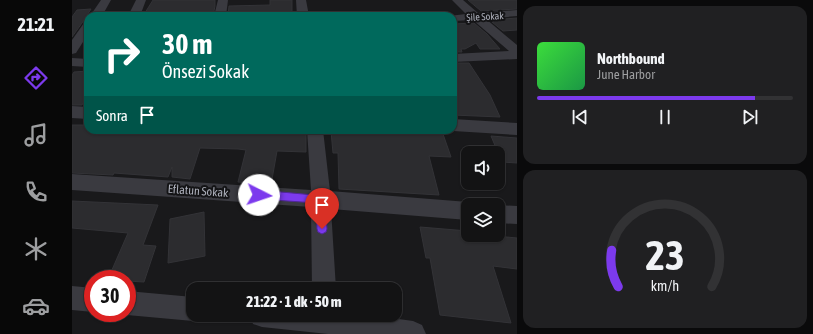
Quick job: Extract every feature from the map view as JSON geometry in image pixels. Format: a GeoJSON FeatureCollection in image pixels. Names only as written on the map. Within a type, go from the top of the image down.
{"type":"FeatureCollection","features":[{"type":"Feature","properties":{"kind":"street"},"geometry":{"type":"LineString","coordinates":[[98,12],[106,0]]}},
{"type":"Feature","properties":{"kind":"street"},"geometry":{"type":"LineString","coordinates":[[136,12],[141,0]]}},
{"type":"Feature","properties":{"kind":"street"},"geometry":{"type":"LineString","coordinates":[[221,12],[223,0]]}},
{"type":"Feature","properties":{"kind":"street"},"geometry":{"type":"LineString","coordinates":[[301,0],[302,12]]}},
{"type":"Feature","properties":{"kind":"street"},"geometry":{"type":"LineString","coordinates":[[457,0],[517,53]]}},
{"type":"Feature","properties":{"kind":"street","name":"Şile Sokak"},"geometry":{"type":"LineString","coordinates":[[457,18],[517,13]]}},
{"type":"Feature","properties":{"kind":"street"},"geometry":{"type":"LineString","coordinates":[[72,25],[84,25]]}},
{"type":"Feature","properties":{"kind":"street"},"geometry":{"type":"LineString","coordinates":[[72,50],[84,31]]}},
{"type":"Feature","properties":{"kind":"street"},"geometry":{"type":"LineString","coordinates":[[457,58],[517,53]]}},
{"type":"Feature","properties":{"kind":"street"},"geometry":{"type":"LineString","coordinates":[[72,62],[84,63]]}},
{"type":"Feature","properties":{"kind":"street"},"geometry":{"type":"LineString","coordinates":[[72,112],[84,113]]}},
{"type":"Feature","properties":{"kind":"street"},"geometry":{"type":"LineString","coordinates":[[457,125],[517,129]]}},
{"type":"Feature","properties":{"kind":"street"},"geometry":{"type":"LineString","coordinates":[[315,134],[321,199],[324,282]]}},
{"type":"Feature","properties":{"kind":"street","name":"Eflatun Sokak"},"geometry":{"type":"LineString","coordinates":[[72,182],[461,210]]}},
{"type":"Feature","properties":{"kind":"street"},"geometry":{"type":"LineString","coordinates":[[505,215],[517,216]]}},
{"type":"Feature","properties":{"kind":"street"},"geometry":{"type":"LineString","coordinates":[[72,298],[84,299]]}},
{"type":"Feature","properties":{"kind":"street"},"geometry":{"type":"LineString","coordinates":[[136,304],[186,308]]}},
{"type":"Feature","properties":{"kind":"street"},"geometry":{"type":"LineString","coordinates":[[325,323],[413,334]]}},
{"type":"Feature","properties":{"kind":"building"},"geometry":{"type":"Polygon","coordinates":[[[153,0],[215,0],[214,12],[146,12],[153,0]]]}},
{"type":"Feature","properties":{"kind":"building"},"geometry":{"type":"Polygon","coordinates":[[[270,0],[292,0],[292,12],[228,12],[229,6],[270,5],[270,0]]]}},
{"type":"Feature","properties":{"kind":"building"},"geometry":{"type":"Polygon","coordinates":[[[468,0],[517,0],[517,9],[481,11],[468,0]]]}},
{"type":"Feature","properties":{"kind":"building"},"geometry":{"type":"Polygon","coordinates":[[[91,9],[89,12],[84,12],[84,20],[72,37],[72,17],[77,10],[91,9]]]}},
{"type":"Feature","properties":{"kind":"building"},"geometry":{"type":"Polygon","coordinates":[[[517,18],[517,30],[503,31],[492,22],[494,22],[492,20],[517,18]]]}},
{"type":"Feature","properties":{"kind":"building"},"geometry":{"type":"Polygon","coordinates":[[[474,23],[487,34],[500,49],[480,49],[476,43],[465,49],[461,49],[462,52],[457,52],[457,24],[474,23]]]}},
{"type":"Feature","properties":{"kind":"building"},"geometry":{"type":"Polygon","coordinates":[[[457,63],[469,63],[490,95],[500,117],[457,115],[457,63]]]}},
{"type":"Feature","properties":{"kind":"building"},"geometry":{"type":"Polygon","coordinates":[[[84,71],[84,101],[82,105],[72,105],[72,75],[74,72],[84,71]]]}},
{"type":"Feature","properties":{"kind":"building"},"geometry":{"type":"Polygon","coordinates":[[[72,125],[84,125],[84,134],[306,134],[306,152],[277,151],[271,185],[238,182],[246,150],[238,149],[200,148],[190,179],[172,177],[172,167],[168,177],[114,173],[113,175],[72,173],[72,125]]]}},
{"type":"Feature","properties":{"kind":"building"},"geometry":{"type":"Polygon","coordinates":[[[331,134],[443,134],[451,157],[429,156],[439,195],[339,189],[338,153],[333,153],[331,134]]]}},
{"type":"Feature","properties":{"kind":"building"},"geometry":{"type":"Polygon","coordinates":[[[491,136],[517,138],[517,163],[505,162],[505,146],[495,146],[491,136]]]}},
{"type":"Feature","properties":{"kind":"building"},"geometry":{"type":"Polygon","coordinates":[[[72,201],[158,205],[143,245],[156,246],[144,282],[136,282],[136,270],[112,270],[128,233],[72,228],[72,201]]]}},
{"type":"Feature","properties":{"kind":"building"},"geometry":{"type":"Polygon","coordinates":[[[204,212],[205,256],[168,263],[170,219],[204,212]]]}},
{"type":"Feature","properties":{"kind":"building"},"geometry":{"type":"Polygon","coordinates":[[[420,227],[461,230],[461,242],[505,242],[505,237],[517,238],[517,269],[493,266],[511,323],[440,315],[430,258],[426,258],[420,227]]]}},
{"type":"Feature","properties":{"kind":"slow traffic"},"geometry":{"type":"LineString","coordinates":[[317,199],[321,199],[322,213]]}},
{"type":"Feature","properties":{"kind":"route"},"geometry":{"type":"LineString","coordinates":[[259,195],[321,199],[322,229]]}}]}
